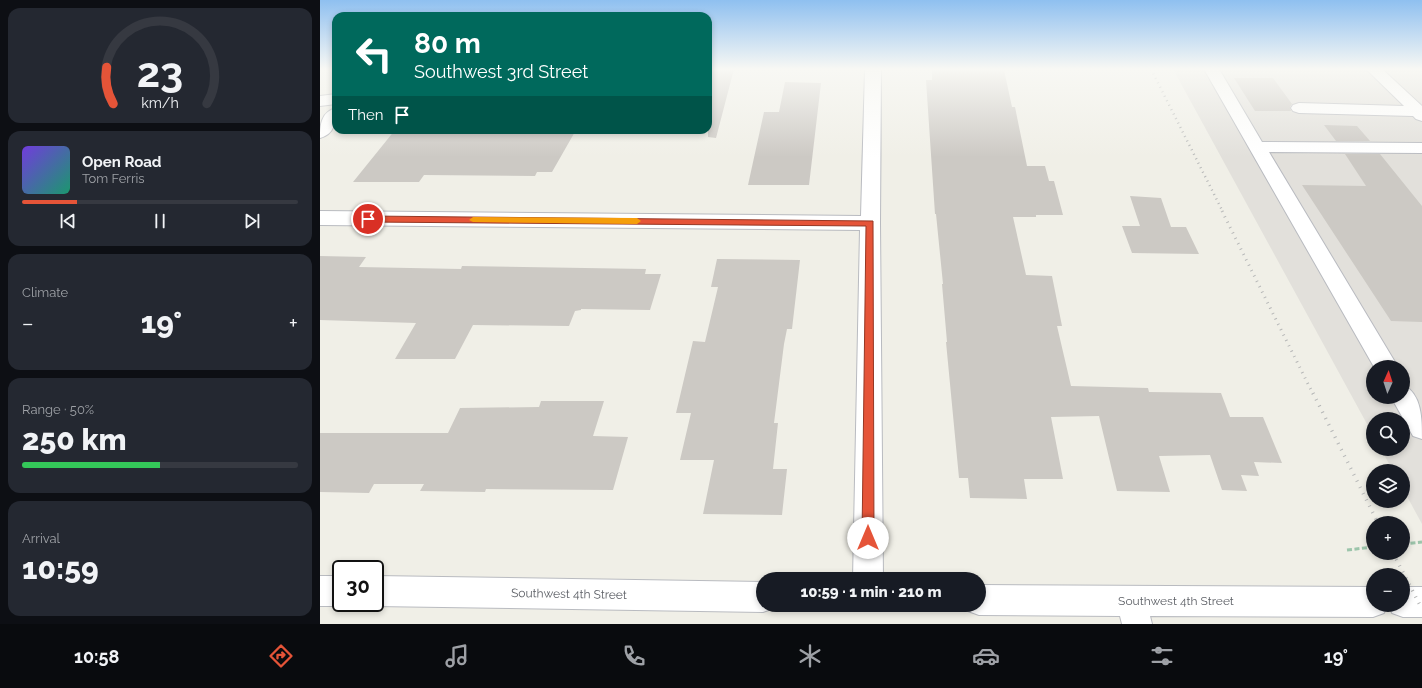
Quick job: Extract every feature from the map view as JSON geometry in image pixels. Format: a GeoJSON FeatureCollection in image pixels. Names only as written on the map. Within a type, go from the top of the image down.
{"type":"FeatureCollection","features":[{"type":"Feature","properties":{"kind":"street"},"geometry":{"type":"LineString","coordinates":[[868,572],[870,223],[872,98]]}},
{"type":"Feature","properties":{"kind":"street"},"geometry":{"type":"LineString","coordinates":[[1228,98],[1382,360]]}},
{"type":"Feature","properties":{"kind":"street"},"geometry":{"type":"LineString","coordinates":[[1403,98],[1419,113]]}},
{"type":"Feature","properties":{"kind":"street"},"geometry":{"type":"LineString","coordinates":[[320,101],[332,100]]}},
{"type":"Feature","properties":{"kind":"street"},"geometry":{"type":"LineString","coordinates":[[1299,108],[1419,113]]}},
{"type":"Feature","properties":{"kind":"street"},"geometry":{"type":"LineString","coordinates":[[320,133],[332,118]]}},
{"type":"Feature","properties":{"kind":"street"},"geometry":{"type":"LineString","coordinates":[[1256,147],[1422,148]]}},
{"type":"Feature","properties":{"kind":"street"},"geometry":{"type":"LineString","coordinates":[[320,218],[870,223]]}},
{"type":"Feature","properties":{"kind":"street"},"geometry":{"type":"LineString","coordinates":[[1408,404],[1422,428]]}},
{"type":"Feature","properties":{"kind":"street"},"geometry":{"type":"LineString","coordinates":[[320,591],[332,591]]}},
{"type":"Feature","properties":{"kind":"street","name":"Southwest 4th Street"},"geometry":{"type":"LineString","coordinates":[[384,592],[756,597]]}},
{"type":"Feature","properties":{"kind":"street","name":"Southwest 4th Street"},"geometry":{"type":"LineString","coordinates":[[986,601],[1134,613],[1366,602]]}},
{"type":"Feature","properties":{"kind":"street"},"geometry":{"type":"LineString","coordinates":[[1410,602],[1422,602]]}},
{"type":"Feature","properties":{"kind":"path"},"geometry":{"type":"LineString","coordinates":[[1410,543],[1422,542]]}},
{"type":"Feature","properties":{"kind":"path"},"geometry":{"type":"LineString","coordinates":[[1347,550],[1366,548]]}},
{"type":"Feature","properties":{"kind":"shaded area"},"geometry":{"type":"Polygon","coordinates":[[[1189,98],[1422,98],[1422,524],[1410,502],[1410,464],[1389,464],[1385,456],[1410,456],[1410,412],[1366,412],[1366,422],[1189,98]]]}},
{"type":"Feature","properties":{"kind":"building"},"geometry":{"type":"Polygon","coordinates":[[[712,98],[726,98],[716,138],[708,137],[708,134],[712,134],[712,98]]]}},
{"type":"Feature","properties":{"kind":"building"},"geometry":{"type":"Polygon","coordinates":[[[782,98],[819,98],[809,185],[748,185],[764,112],[779,112],[782,98]]]}},
{"type":"Feature","properties":{"kind":"building"},"geometry":{"type":"Polygon","coordinates":[[[927,98],[1010,98],[1012,107],[1015,107],[1027,166],[1045,166],[1049,181],[1054,181],[1063,215],[1013,217],[1026,275],[1052,276],[1062,326],[1057,326],[1071,386],[1148,388],[1149,392],[1221,393],[1230,417],[1263,417],[1282,463],[1254,462],[1259,476],[1241,475],[1247,491],[1222,490],[1210,455],[1159,456],[1170,492],[1117,491],[1099,416],[1051,417],[1063,479],[1024,479],[1027,499],[970,498],[968,478],[959,478],[946,342],[943,284],[935,214],[927,98]]]}},
{"type":"Feature","properties":{"kind":"building"},"geometry":{"type":"Polygon","coordinates":[[[1247,98],[1288,98],[1292,104],[1290,107],[1291,111],[1255,111],[1247,98]]]}},
{"type":"Feature","properties":{"kind":"building"},"geometry":{"type":"Polygon","coordinates":[[[1324,125],[1357,126],[1370,141],[1336,141],[1324,125]]]}},
{"type":"Feature","properties":{"kind":"building"},"geometry":{"type":"Polygon","coordinates":[[[392,134],[574,134],[552,172],[537,172],[535,176],[424,175],[419,182],[353,182],[392,134]]]}},
{"type":"Feature","properties":{"kind":"building"},"geometry":{"type":"Polygon","coordinates":[[[1345,154],[1380,154],[1422,206],[1422,322],[1391,321],[1302,185],[1366,186],[1345,154]]]}},
{"type":"Feature","properties":{"kind":"building"},"geometry":{"type":"Polygon","coordinates":[[[1130,196],[1161,198],[1171,227],[1186,227],[1199,254],[1132,253],[1122,226],[1140,226],[1130,196]]]}},
{"type":"Feature","properties":{"kind":"building"},"geometry":{"type":"Polygon","coordinates":[[[320,256],[366,257],[359,267],[461,269],[462,266],[646,269],[645,274],[661,274],[650,310],[581,309],[575,311],[569,326],[473,325],[455,359],[395,359],[416,323],[320,320],[320,256]]]}},
{"type":"Feature","properties":{"kind":"building"},"geometry":{"type":"Polygon","coordinates":[[[717,259],[800,260],[792,329],[787,329],[784,344],[774,423],[778,423],[773,469],[787,469],[782,515],[703,514],[714,460],[680,460],[691,413],[676,413],[693,341],[705,342],[718,287],[711,287],[717,259]]]}},
{"type":"Feature","properties":{"kind":"building"},"geometry":{"type":"Polygon","coordinates":[[[541,401],[604,401],[593,436],[628,437],[613,490],[486,489],[485,492],[420,491],[424,484],[374,484],[369,493],[320,492],[320,433],[448,433],[460,408],[539,407],[541,401]]]}},
{"type":"Feature","properties":{"kind":"railway"},"geometry":{"type":"LineString","coordinates":[[1166,98],[1223,212]]}},
{"type":"Feature","properties":{"kind":"railway"},"geometry":{"type":"LineString","coordinates":[[1222,211],[1313,394]]}},
{"type":"Feature","properties":{"kind":"railway"},"geometry":{"type":"LineString","coordinates":[[1313,393],[1374,516]]}},
{"type":"Feature","properties":{"kind":"railway"},"geometry":{"type":"LineString","coordinates":[[1397,560],[1422,609]]}},
{"type":"Feature","properties":{"kind":"slow traffic"},"geometry":{"type":"LineString","coordinates":[[473,220],[637,221]]}},
{"type":"Feature","properties":{"kind":"route"},"geometry":{"type":"LineString","coordinates":[[368,219],[870,223],[868,538]]}}]}
